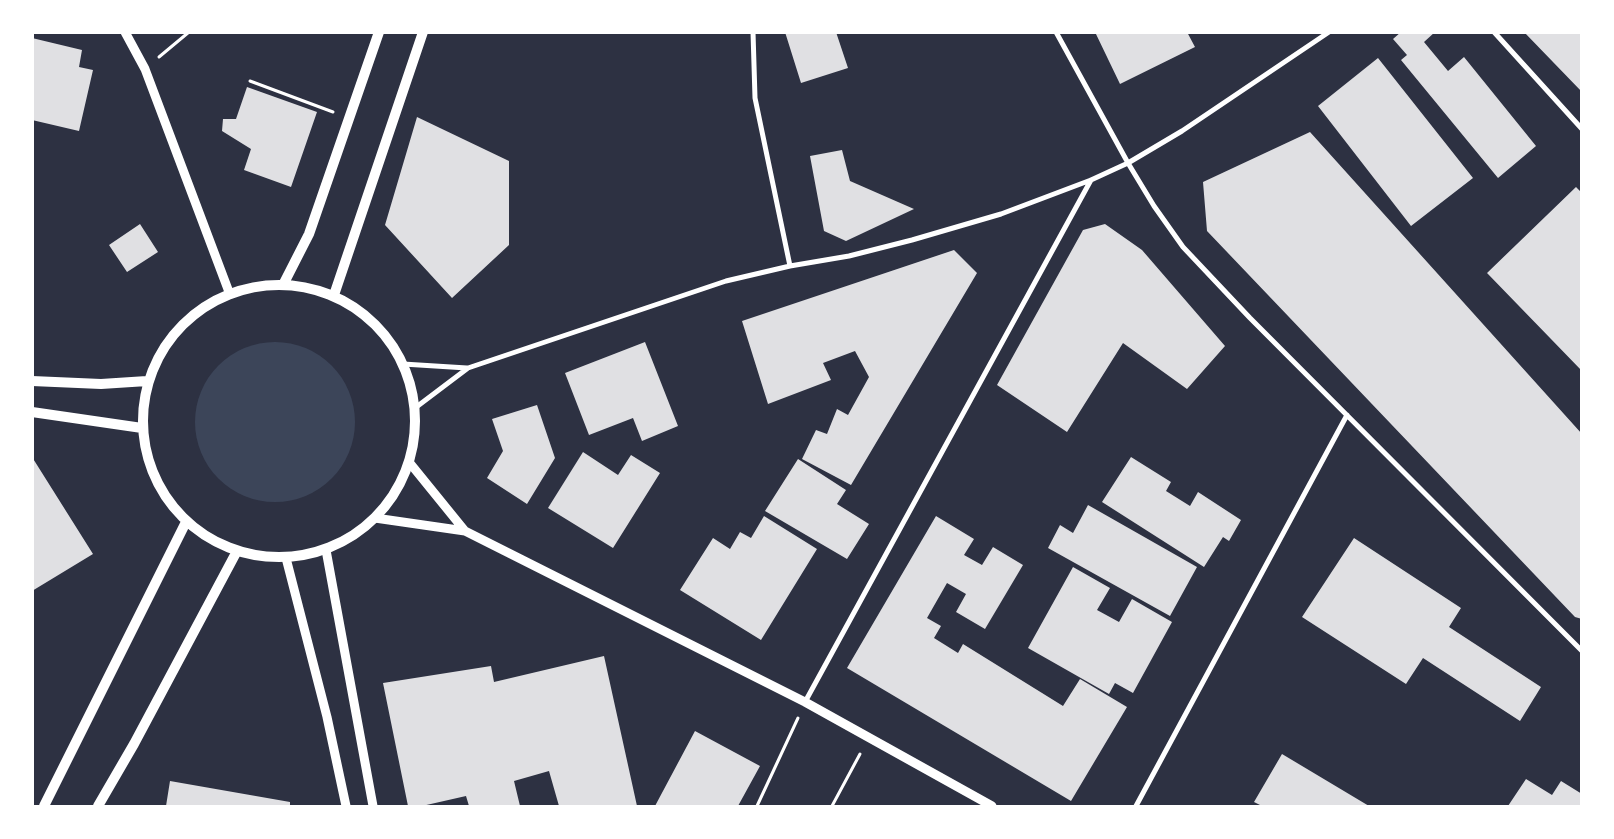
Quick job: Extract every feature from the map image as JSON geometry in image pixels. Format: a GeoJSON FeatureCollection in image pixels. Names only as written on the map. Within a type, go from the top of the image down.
{"type":"FeatureCollection","features":[{"type":"Feature","properties":{"kind":"main road"},"geometry":{"type":"LineString","coordinates":[[284,283],[309,234],[379,32]]}},
{"type":"Feature","properties":{"kind":"main road"},"geometry":{"type":"LineString","coordinates":[[334,295],[423,32]]}},
{"type":"Feature","properties":{"kind":"main road"},"geometry":{"type":"LineString","coordinates":[[284,283],[309,287],[334,295],[363,314],[386,335],[403,364],[415,408],[415,435],[409,462],[395,492],[375,518],[352,536],[326,550],[286,558],[261,556],[237,551],[210,539],[186,522],[163,495],[148,463],[142,428],[147,381],[164,344],[170,337],[193,313],[229,292],[256,285],[284,283]]}},
{"type":"Feature","properties":{"kind":"main road"},"geometry":{"type":"LineString","coordinates":[[32,381],[102,384],[147,381]]}},
{"type":"Feature","properties":{"kind":"main road"},"geometry":{"type":"LineString","coordinates":[[32,412],[142,428]]}},
{"type":"Feature","properties":{"kind":"main road"},"geometry":{"type":"LineString","coordinates":[[44,806],[186,522]]}},
{"type":"Feature","properties":{"kind":"main road"},"geometry":{"type":"LineString","coordinates":[[98,806],[134,744],[237,551]]}},
{"type":"Feature","properties":{"kind":"street"},"geometry":{"type":"LineString","coordinates":[[125,32],[145,69],[229,292]]}},
{"type":"Feature","properties":{"kind":"street"},"geometry":{"type":"LineString","coordinates":[[753,32],[756,98],[790,266]]}},
{"type":"Feature","properties":{"kind":"street"},"geometry":{"type":"LineString","coordinates":[[1056,32],[1128,164],[1154,206],[1184,247],[1250,318],[1582,651]]}},
{"type":"Feature","properties":{"kind":"street"},"geometry":{"type":"LineString","coordinates":[[415,408],[468,368],[726,281],[790,266],[850,256],[912,240],[1001,214],[1091,180],[1128,164],[1230,100],[1330,32]]}},
{"type":"Feature","properties":{"kind":"street"},"geometry":{"type":"LineString","coordinates":[[1494,32],[1582,129]]}},
{"type":"Feature","properties":{"kind":"street"},"geometry":{"type":"LineString","coordinates":[[805,702],[1091,180]]}},
{"type":"Feature","properties":{"kind":"street"},"geometry":{"type":"LineString","coordinates":[[403,364],[468,368]]}},
{"type":"Feature","properties":{"kind":"street"},"geometry":{"type":"LineString","coordinates":[[1136,806],[1347,415]]}},
{"type":"Feature","properties":{"kind":"street"},"geometry":{"type":"LineString","coordinates":[[409,462],[466,531]]}},
{"type":"Feature","properties":{"kind":"street"},"geometry":{"type":"LineString","coordinates":[[375,518],[466,531],[805,702],[992,806]]}},
{"type":"Feature","properties":{"kind":"street"},"geometry":{"type":"LineString","coordinates":[[326,550],[373,806]]}},
{"type":"Feature","properties":{"kind":"street"},"geometry":{"type":"LineString","coordinates":[[286,558],[327,717],[346,806]]}},
{"type":"Feature","properties":{"kind":"path"},"geometry":{"type":"LineString","coordinates":[[145,69],[188,32]]}},
{"type":"Feature","properties":{"kind":"path"},"geometry":{"type":"LineString","coordinates":[[250,80],[350,118]]}},
{"type":"Feature","properties":{"kind":"path"},"geometry":{"type":"LineString","coordinates":[[758,806],[805,702]]}},
{"type":"Feature","properties":{"kind":"path"},"geometry":{"type":"LineString","coordinates":[[832,806],[869,738]]}},
{"type":"Feature","properties":{"kind":"shaded area"},"geometry":{"type":"Polygon","coordinates":[[[275,342],[305,348],[326,360],[337,371],[349,392],[355,422],[349,452],[337,473],[326,484],[305,496],[275,502],[245,496],[224,484],[213,473],[201,452],[195,422],[201,392],[213,371],[224,360],[245,348],[275,342]]]}},
{"type":"Feature","properties":{"kind":"building"},"geometry":{"type":"Polygon","coordinates":[[[785,32],[836,32],[848,68],[801,83],[785,32]]]}},
{"type":"Feature","properties":{"kind":"building"},"geometry":{"type":"Polygon","coordinates":[[[1095,32],[1187,32],[1195,47],[1120,84],[1095,32]]]}},
{"type":"Feature","properties":{"kind":"building"},"geometry":{"type":"Polygon","coordinates":[[[1401,32],[1435,32],[1424,42],[1448,71],[1464,57],[1536,146],[1498,178],[1401,60],[1407,55],[1393,39],[1401,32]]]}},
{"type":"Feature","properties":{"kind":"building"},"geometry":{"type":"Polygon","coordinates":[[[1524,32],[1582,32],[1582,92],[1524,32]]]}},
{"type":"Feature","properties":{"kind":"building"},"geometry":{"type":"Polygon","coordinates":[[[32,38],[82,50],[79,67],[93,70],[79,131],[32,120],[32,38]]]}},
{"type":"Feature","properties":{"kind":"building"},"geometry":{"type":"Polygon","coordinates":[[[1378,58],[1473,178],[1411,226],[1318,106],[1378,58]]]}},
{"type":"Feature","properties":{"kind":"building"},"geometry":{"type":"Polygon","coordinates":[[[247,87],[317,112],[291,187],[244,170],[251,149],[222,131],[223,119],[236,119],[247,87]]]}},
{"type":"Feature","properties":{"kind":"building"},"geometry":{"type":"Polygon","coordinates":[[[417,117],[509,161],[509,245],[452,298],[385,225],[417,117]]]}},
{"type":"Feature","properties":{"kind":"building"},"geometry":{"type":"Polygon","coordinates":[[[1310,132],[1582,434],[1582,619],[1575,617],[1207,231],[1203,182],[1310,132]]]}},
{"type":"Feature","properties":{"kind":"building"},"geometry":{"type":"Polygon","coordinates":[[[842,150],[850,181],[914,209],[846,241],[824,231],[810,156],[842,150]]]}},
{"type":"Feature","properties":{"kind":"building"},"geometry":{"type":"Polygon","coordinates":[[[1576,187],[1582,193],[1582,371],[1487,273],[1576,187]]]}},
{"type":"Feature","properties":{"kind":"building"},"geometry":{"type":"Polygon","coordinates":[[[140,224],[158,252],[127,272],[109,245],[140,224]]]}},
{"type":"Feature","properties":{"kind":"building"},"geometry":{"type":"Polygon","coordinates":[[[1105,224],[1142,250],[1225,346],[1187,389],[1123,343],[1067,432],[997,385],[1083,230],[1105,224]]]}},
{"type":"Feature","properties":{"kind":"building"},"geometry":{"type":"Polygon","coordinates":[[[954,250],[977,273],[851,485],[802,459],[816,430],[827,434],[837,409],[848,415],[869,377],[855,351],[823,363],[831,380],[768,404],[742,321],[954,250]]]}},
{"type":"Feature","properties":{"kind":"building"},"geometry":{"type":"Polygon","coordinates":[[[645,342],[678,426],[642,441],[633,418],[589,435],[565,373],[645,342]]]}},
{"type":"Feature","properties":{"kind":"building"},"geometry":{"type":"Polygon","coordinates":[[[537,405],[555,458],[527,504],[487,478],[503,451],[492,419],[537,405]]]}},
{"type":"Feature","properties":{"kind":"building"},"geometry":{"type":"Polygon","coordinates":[[[583,452],[618,475],[631,455],[660,473],[613,548],[548,508],[583,452]]]}},
{"type":"Feature","properties":{"kind":"building"},"geometry":{"type":"Polygon","coordinates":[[[32,457],[93,554],[32,591],[32,457]]]}},
{"type":"Feature","properties":{"kind":"building"},"geometry":{"type":"Polygon","coordinates":[[[1131,457],[1171,482],[1166,491],[1190,506],[1198,492],[1241,520],[1229,541],[1223,537],[1204,567],[1102,502],[1131,457]]]}},
{"type":"Feature","properties":{"kind":"building"},"geometry":{"type":"Polygon","coordinates":[[[798,459],[846,490],[837,504],[869,524],[847,559],[765,511],[798,459]]]}},
{"type":"Feature","properties":{"kind":"building"},"geometry":{"type":"Polygon","coordinates":[[[1088,505],[1197,567],[1170,616],[1048,548],[1060,525],[1073,533],[1088,505]]]}},
{"type":"Feature","properties":{"kind":"building"},"geometry":{"type":"Polygon","coordinates":[[[764,516],[817,549],[761,640],[680,590],[713,538],[730,549],[740,532],[751,538],[764,516]]]}},
{"type":"Feature","properties":{"kind":"building"},"geometry":{"type":"Polygon","coordinates":[[[936,516],[974,539],[964,555],[982,565],[993,547],[1023,565],[985,629],[956,612],[966,594],[947,583],[927,618],[941,626],[934,638],[958,653],[963,644],[1063,706],[1080,679],[1127,707],[1071,801],[847,668],[936,516]]]}},
{"type":"Feature","properties":{"kind":"building"},"geometry":{"type":"Polygon","coordinates":[[[1354,538],[1461,608],[1449,627],[1541,687],[1520,721],[1423,658],[1406,684],[1302,617],[1354,538]]]}},
{"type":"Feature","properties":{"kind":"building"},"geometry":{"type":"Polygon","coordinates":[[[1073,567],[1110,588],[1097,610],[1119,622],[1132,599],[1172,622],[1133,693],[1115,683],[1109,694],[1028,648],[1073,567]]]}},
{"type":"Feature","properties":{"kind":"building"},"geometry":{"type":"Polygon","coordinates":[[[604,656],[637,806],[559,806],[549,771],[514,781],[520,806],[469,806],[466,796],[422,806],[408,806],[383,683],[491,666],[494,682],[604,656]]]}},
{"type":"Feature","properties":{"kind":"building"},"geometry":{"type":"Polygon","coordinates":[[[695,731],[760,766],[738,806],[655,806],[695,731]]]}},
{"type":"Feature","properties":{"kind":"building"},"geometry":{"type":"Polygon","coordinates":[[[1282,754],[1369,806],[1262,806],[1254,802],[1282,754]]]}},
{"type":"Feature","properties":{"kind":"building"},"geometry":{"type":"Polygon","coordinates":[[[1526,779],[1552,795],[1561,781],[1582,794],[1582,806],[1508,806],[1526,779]]]}},
{"type":"Feature","properties":{"kind":"building"},"geometry":{"type":"Polygon","coordinates":[[[170,781],[290,802],[290,806],[166,806],[170,781]]]}}]}
